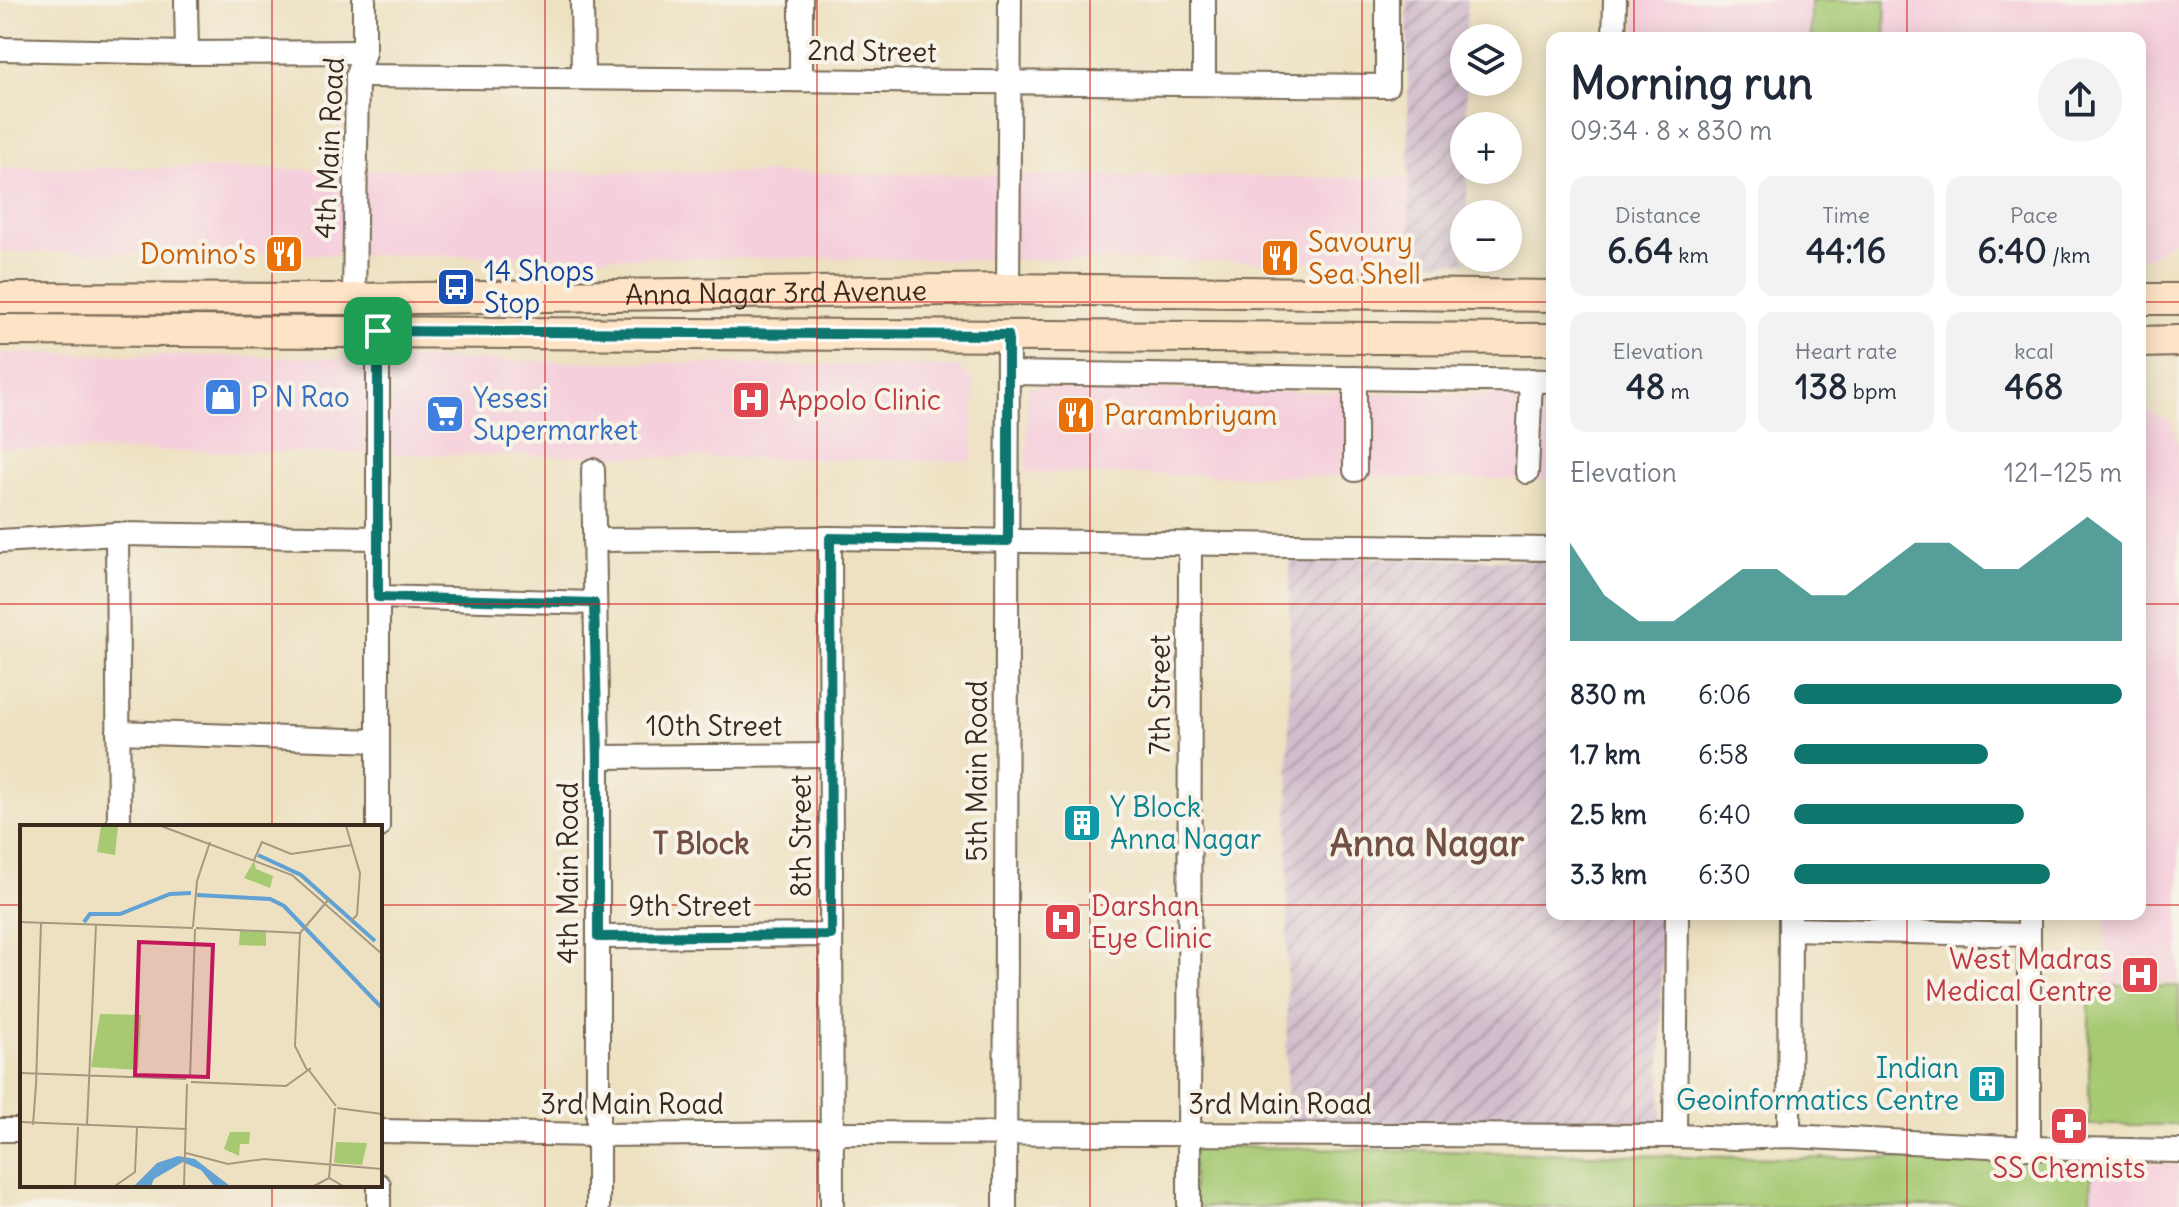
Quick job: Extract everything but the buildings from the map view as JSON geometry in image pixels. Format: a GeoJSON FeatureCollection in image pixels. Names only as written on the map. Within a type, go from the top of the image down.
{"type":"FeatureCollection","features":[{"type":"Feature","properties":{"kind":"main road","name":"Anna Nagar 3rd Avenue"},"geometry":{"type":"LineString","coordinates":[[0,298],[354,299],[1008,289],[1546,296]]}},
{"type":"Feature","properties":{"kind":"main road"},"geometry":{"type":"LineString","coordinates":[[2146,299],[2179,299]]}},
{"type":"Feature","properties":{"kind":"main road","name":"Anna Nagar 3rd Avenue"},"geometry":{"type":"LineString","coordinates":[[0,330],[1546,339]]}},
{"type":"Feature","properties":{"kind":"main road"},"geometry":{"type":"LineString","coordinates":[[2146,342],[2179,341]]}},
{"type":"Feature","properties":{"kind":"street"},"geometry":{"type":"LineString","coordinates":[[186,0],[187,53]]}},
{"type":"Feature","properties":{"kind":"street","name":"4th Main Road"},"geometry":{"type":"LineString","coordinates":[[354,299],[357,76],[364,52],[364,0]]}},
{"type":"Feature","properties":{"kind":"street"},"geometry":{"type":"LineString","coordinates":[[582,0],[583,78]]}},
{"type":"Feature","properties":{"kind":"street"},"geometry":{"type":"LineString","coordinates":[[801,0],[801,80]]}},
{"type":"Feature","properties":{"kind":"street"},"geometry":{"type":"LineString","coordinates":[[1008,289],[1010,0]]}},
{"type":"Feature","properties":{"kind":"street"},"geometry":{"type":"LineString","coordinates":[[1204,0],[1204,84]]}},
{"type":"Feature","properties":{"kind":"street","name":"2nd Street"},"geometry":{"type":"LineString","coordinates":[[357,76],[1387,86],[1387,0]]}},
{"type":"Feature","properties":{"kind":"street"},"geometry":{"type":"LineString","coordinates":[[1614,32],[1615,0]]}},
{"type":"Feature","properties":{"kind":"street"},"geometry":{"type":"LineString","coordinates":[[0,49],[187,53],[364,52]]}},
{"type":"Feature","properties":{"kind":"street"},"geometry":{"type":"LineString","coordinates":[[378,331],[378,825]]}},
{"type":"Feature","properties":{"kind":"street","name":"5th Main Road"},"geometry":{"type":"LineString","coordinates":[[1005,1207],[1008,335]]}},
{"type":"Feature","properties":{"kind":"street"},"geometry":{"type":"LineString","coordinates":[[1008,373],[1542,381],[1527,472]]}},
{"type":"Feature","properties":{"kind":"street"},"geometry":{"type":"LineString","coordinates":[[1355,378],[1355,470]]}},
{"type":"Feature","properties":{"kind":"street","name":"4th Main Road"},"geometry":{"type":"LineString","coordinates":[[593,470],[598,757],[598,1207]]}},
{"type":"Feature","properties":{"kind":"street"},"geometry":{"type":"LineString","coordinates":[[0,541],[117,534],[378,538]]}},
{"type":"Feature","properties":{"kind":"street"},"geometry":{"type":"LineString","coordinates":[[117,534],[119,825]]}},
{"type":"Feature","properties":{"kind":"street"},"geometry":{"type":"LineString","coordinates":[[594,540],[830,538],[1546,549]]}},
{"type":"Feature","properties":{"kind":"street","name":"8th Street"},"geometry":{"type":"LineString","coordinates":[[830,538],[832,1133]]}},
{"type":"Feature","properties":{"kind":"street","name":"7th Street"},"geometry":{"type":"LineString","coordinates":[[1189,1207],[1190,543]]}},
{"type":"Feature","properties":{"kind":"street"},"geometry":{"type":"LineString","coordinates":[[378,597],[594,603]]}},
{"type":"Feature","properties":{"kind":"street"},"geometry":{"type":"LineString","coordinates":[[118,732],[378,741]]}},
{"type":"Feature","properties":{"kind":"street","name":"10th Street"},"geometry":{"type":"LineString","coordinates":[[598,757],[831,755]]}},
{"type":"Feature","properties":{"kind":"street"},"geometry":{"type":"LineString","coordinates":[[1675,1136],[1677,920]]}},
{"type":"Feature","properties":{"kind":"street"},"geometry":{"type":"LineString","coordinates":[[1789,1136],[1790,921],[2029,924],[2029,1148]]}},
{"type":"Feature","properties":{"kind":"street","name":"9th Street"},"geometry":{"type":"LineString","coordinates":[[598,937],[831,935]]}},
{"type":"Feature","properties":{"kind":"street","name":"3rd Main Road"},"geometry":{"type":"LineString","coordinates":[[382,1131],[598,1135],[1789,1136],[2029,1148],[2179,1151]]}},
{"type":"Feature","properties":{"kind":"street"},"geometry":{"type":"LineString","coordinates":[[832,1133],[832,1207]]}},
{"type":"Feature","properties":{"kind":"shaded area"},"geometry":{"type":"Polygon","coordinates":[[[1407,0],[1467,0],[1466,24],[1450,24],[1450,96],[1467,96],[1467,112],[1450,112],[1450,184],[1467,184],[1467,200],[1450,200],[1450,262],[1410,263],[1407,0]]]}},
{"type":"Feature","properties":{"kind":"shaded area"},"geometry":{"type":"Polygon","coordinates":[[[1636,0],[2179,0],[2179,236],[2146,258],[2146,32],[1636,32],[1636,0]]]}},
{"type":"Feature","properties":{"kind":"shaded area"},"geometry":{"type":"Polygon","coordinates":[[[0,167],[1409,178],[1410,263],[0,252],[0,167]]]}},
{"type":"Feature","properties":{"kind":"shaded area"},"geometry":{"type":"Polygon","coordinates":[[[0,353],[958,367],[974,380],[973,461],[0,449],[0,353]]]}},
{"type":"Feature","properties":{"kind":"shaded area"},"geometry":{"type":"Polygon","coordinates":[[[1027,387],[1546,396],[1546,480],[1027,473],[1027,387]]]}},
{"type":"Feature","properties":{"kind":"shaded area"},"geometry":{"type":"Polygon","coordinates":[[[2146,409],[2171,422],[2179,447],[2179,983],[2106,984],[2105,920],[2146,920],[2146,409]]]}},
{"type":"Feature","properties":{"kind":"shaded area"},"geometry":{"type":"Polygon","coordinates":[[[1290,556],[1546,561],[1546,920],[1662,920],[1661,1128],[1286,1127],[1290,556]]]}},
{"type":"Feature","properties":{"kind":"shaded area"},"geometry":{"type":"Polygon","coordinates":[[[2092,1162],[2179,1164],[2179,1207],[2091,1207],[2092,1162]]]}},
{"type":"Feature","properties":{"kind":"green space"},"geometry":{"type":"Polygon","coordinates":[[[1811,0],[1886,0],[1885,32],[1811,32],[1811,0]]]}},
{"type":"Feature","properties":{"kind":"green space"},"geometry":{"type":"Polygon","coordinates":[[[2089,986],[2179,986],[2179,1125],[2089,1125],[2089,986]]]}},
{"type":"Feature","properties":{"kind":"green space"},"geometry":{"type":"Polygon","coordinates":[[[1193,1146],[1781,1158],[2092,1158],[2091,1207],[1193,1207],[1193,1146]]]}},
{"type":"Feature","properties":{"kind":"place","name":"Domino's"},"geometry":{"type":"Point","coordinates":[284,254]}},
{"type":"Feature","properties":{"kind":"place","name":"Savoury Sea Shell"},"geometry":{"type":"Point","coordinates":[1280,258]}},
{"type":"Feature","properties":{"kind":"place","name":"14 Shops Stop"},"geometry":{"type":"Point","coordinates":[456,287]}},
{"type":"Feature","properties":{"kind":"place","name":"P N Rao"},"geometry":{"type":"Point","coordinates":[223,397]}},
{"type":"Feature","properties":{"kind":"place","name":"Appolo Clinic"},"geometry":{"type":"Point","coordinates":[751,400]}},
{"type":"Feature","properties":{"kind":"place","name":"Yesesi Supermarket"},"geometry":{"type":"Point","coordinates":[445,414]}},
{"type":"Feature","properties":{"kind":"place","name":"Parambriyam"},"geometry":{"type":"Point","coordinates":[1076,415]}},
{"type":"Feature","properties":{"kind":"place","name":"Y Block Anna Nagar"},"geometry":{"type":"Point","coordinates":[1082,823]}},
{"type":"Feature","properties":{"kind":"place","name":"Darshan Eye Clinic"},"geometry":{"type":"Point","coordinates":[1063,922]}},
{"type":"Feature","properties":{"kind":"place","name":"West Madras Medical Centre"},"geometry":{"type":"Point","coordinates":[2140,975]}},
{"type":"Feature","properties":{"kind":"place","name":"Indian Geoinformatics Centre"},"geometry":{"type":"Point","coordinates":[1987,1084]}},
{"type":"Feature","properties":{"kind":"place","name":"SS Chemists"},"geometry":{"type":"Point","coordinates":[2069,1126]}},
{"type":"Feature","properties":{"kind":"district","name":"Anna Nagar"},"geometry":{"type":"Point","coordinates":[1427,843]}},
{"type":"Feature","properties":{"kind":"district","name":"T Block"},"geometry":{"type":"Point","coordinates":[701,844]}},
{"type":"Feature","properties":{"kind":"route"},"geometry":{"type":"LineString","coordinates":[[378,331],[1008,335],[1008,541],[830,538],[831,935],[598,937],[594,603],[378,597],[378,331]]}}]}
